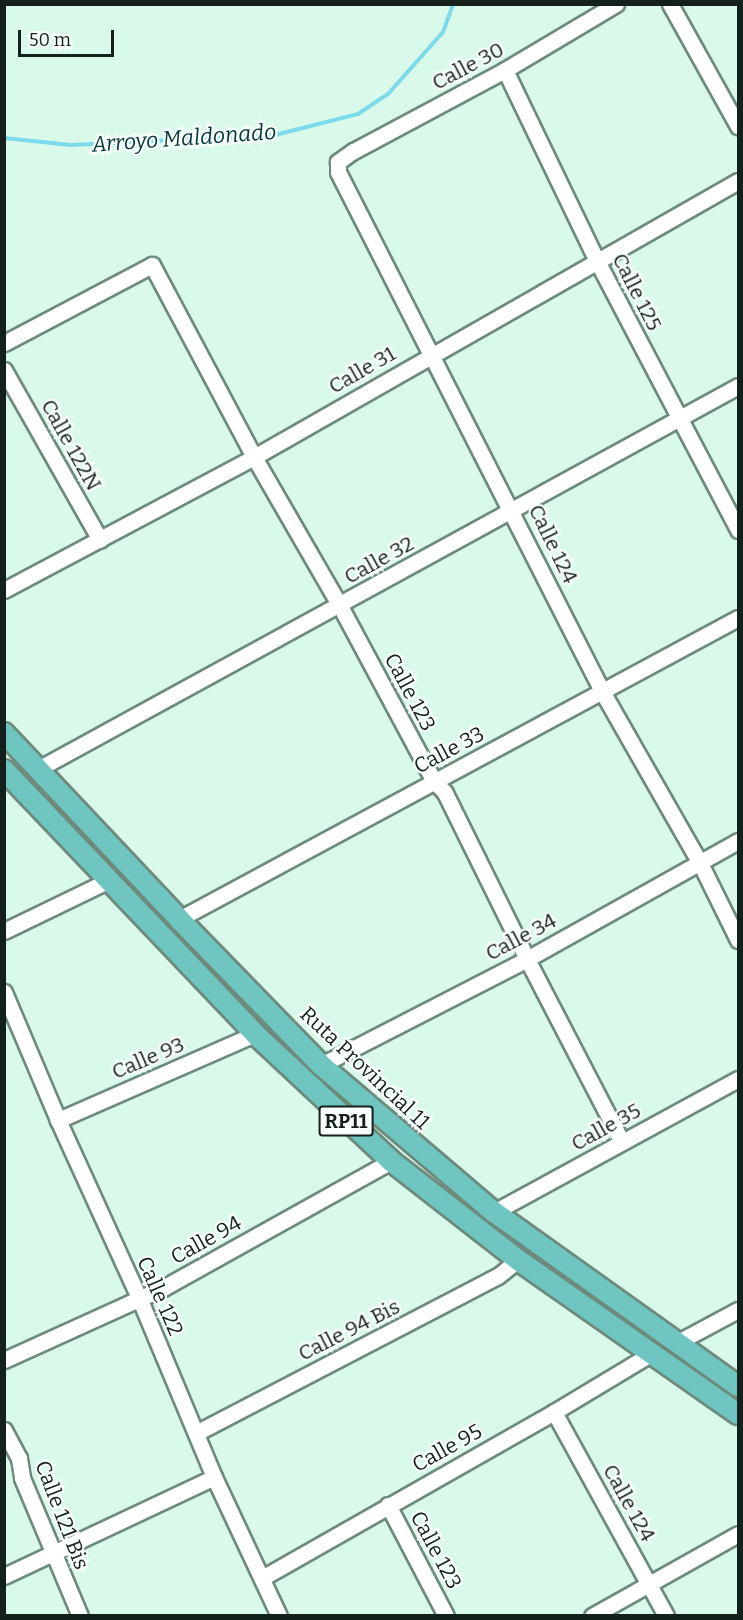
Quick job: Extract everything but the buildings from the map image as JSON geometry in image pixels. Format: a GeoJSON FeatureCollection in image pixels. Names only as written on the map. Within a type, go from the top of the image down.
{"type":"FeatureCollection","features":[{"type":"Feature","properties":{"kind":"main road","name":"Ruta Provincial 11"},"geometry":{"type":"LineString","coordinates":[[4,733],[178,919],[321,1065],[494,1212],[738,1386]]}},
{"type":"Feature","properties":{"kind":"main road","name":"RP11"},"geometry":{"type":"LineString","coordinates":[[4,770],[255,1034],[391,1161],[518,1260],[738,1414]]}},
{"type":"Feature","properties":{"kind":"street","name":"Calle 30"},"geometry":{"type":"LineString","coordinates":[[338,162],[353,151],[506,70],[616,4]]}},
{"type":"Feature","properties":{"kind":"street"},"geometry":{"type":"LineString","coordinates":[[670,4],[738,126]]}},
{"type":"Feature","properties":{"kind":"street","name":"Calle 125"},"geometry":{"type":"LineString","coordinates":[[506,70],[597,261],[738,530]]}},
{"type":"Feature","properties":{"kind":"street","name":"Calle 124"},"geometry":{"type":"LineString","coordinates":[[338,162],[338,172],[430,355],[513,511],[603,693],[700,863],[738,940]]}},
{"type":"Feature","properties":{"kind":"street","name":"Calle 31"},"geometry":{"type":"LineString","coordinates":[[4,590],[254,457],[738,181]]}},
{"type":"Feature","properties":{"kind":"street","name":"Calle 123"},"geometry":{"type":"LineString","coordinates":[[4,343],[152,266],[254,457],[340,606],[434,781],[445,793],[526,959],[622,1142]]}},
{"type":"Feature","properties":{"kind":"street","name":"Calle 122N"},"geometry":{"type":"LineString","coordinates":[[4,370],[100,540]]}},
{"type":"Feature","properties":{"kind":"street","name":"Calle 32"},"geometry":{"type":"LineString","coordinates":[[38,769],[340,606],[738,386]]}},
{"type":"Feature","properties":{"kind":"street","name":"Calle 33"},"geometry":{"type":"LineString","coordinates":[[178,919],[603,693],[738,618]]}},
{"type":"Feature","properties":{"kind":"street","name":"Calle 34"},"geometry":{"type":"LineString","coordinates":[[321,1065],[526,959],[738,841]]}},
{"type":"Feature","properties":{"kind":"street"},"geometry":{"type":"LineString","coordinates":[[4,931],[109,880]]}},
{"type":"Feature","properties":{"kind":"street","name":"Calle 122"},"geometry":{"type":"LineString","coordinates":[[4,992],[58,1120],[140,1300],[214,1478],[279,1616]]}},
{"type":"Feature","properties":{"kind":"street","name":"Calle 93"},"geometry":{"type":"LineString","coordinates":[[58,1120],[255,1034]]}},
{"type":"Feature","properties":{"kind":"street","name":"Calle 35"},"geometry":{"type":"LineString","coordinates":[[494,1212],[738,1078]]}},
{"type":"Feature","properties":{"kind":"street","name":"Calle 94"},"geometry":{"type":"LineString","coordinates":[[4,1360],[140,1300],[391,1161]]}},
{"type":"Feature","properties":{"kind":"street","name":"Calle 94 Bis"},"geometry":{"type":"LineString","coordinates":[[196,1433],[498,1276],[518,1260]]}},
{"type":"Feature","properties":{"kind":"street"},"geometry":{"type":"LineString","coordinates":[[678,1342],[738,1310]]}},
{"type":"Feature","properties":{"kind":"street","name":"Calle 95"},"geometry":{"type":"LineString","coordinates":[[262,1578],[554,1412],[652,1353]]}},
{"type":"Feature","properties":{"kind":"street","name":"Calle 124"},"geometry":{"type":"LineString","coordinates":[[554,1412],[666,1616]]}},
{"type":"Feature","properties":{"kind":"street","name":"Calle 121 Bis"},"geometry":{"type":"LineString","coordinates":[[4,1430],[19,1458],[22,1478],[80,1616]]}},
{"type":"Feature","properties":{"kind":"street"},"geometry":{"type":"LineString","coordinates":[[4,1575],[214,1478]]}},
{"type":"Feature","properties":{"kind":"street","name":"Calle 123"},"geometry":{"type":"LineString","coordinates":[[388,1505],[446,1616]]}},
{"type":"Feature","properties":{"kind":"street"},"geometry":{"type":"LineString","coordinates":[[592,1616],[738,1534]]}},
{"type":"Feature","properties":{"kind":"waterway","name":"Arroyo Maldonado"},"geometry":{"type":"LineString","coordinates":[[4,138],[71,145],[275,135],[358,114],[389,93],[443,32],[453,4]]}}]}
